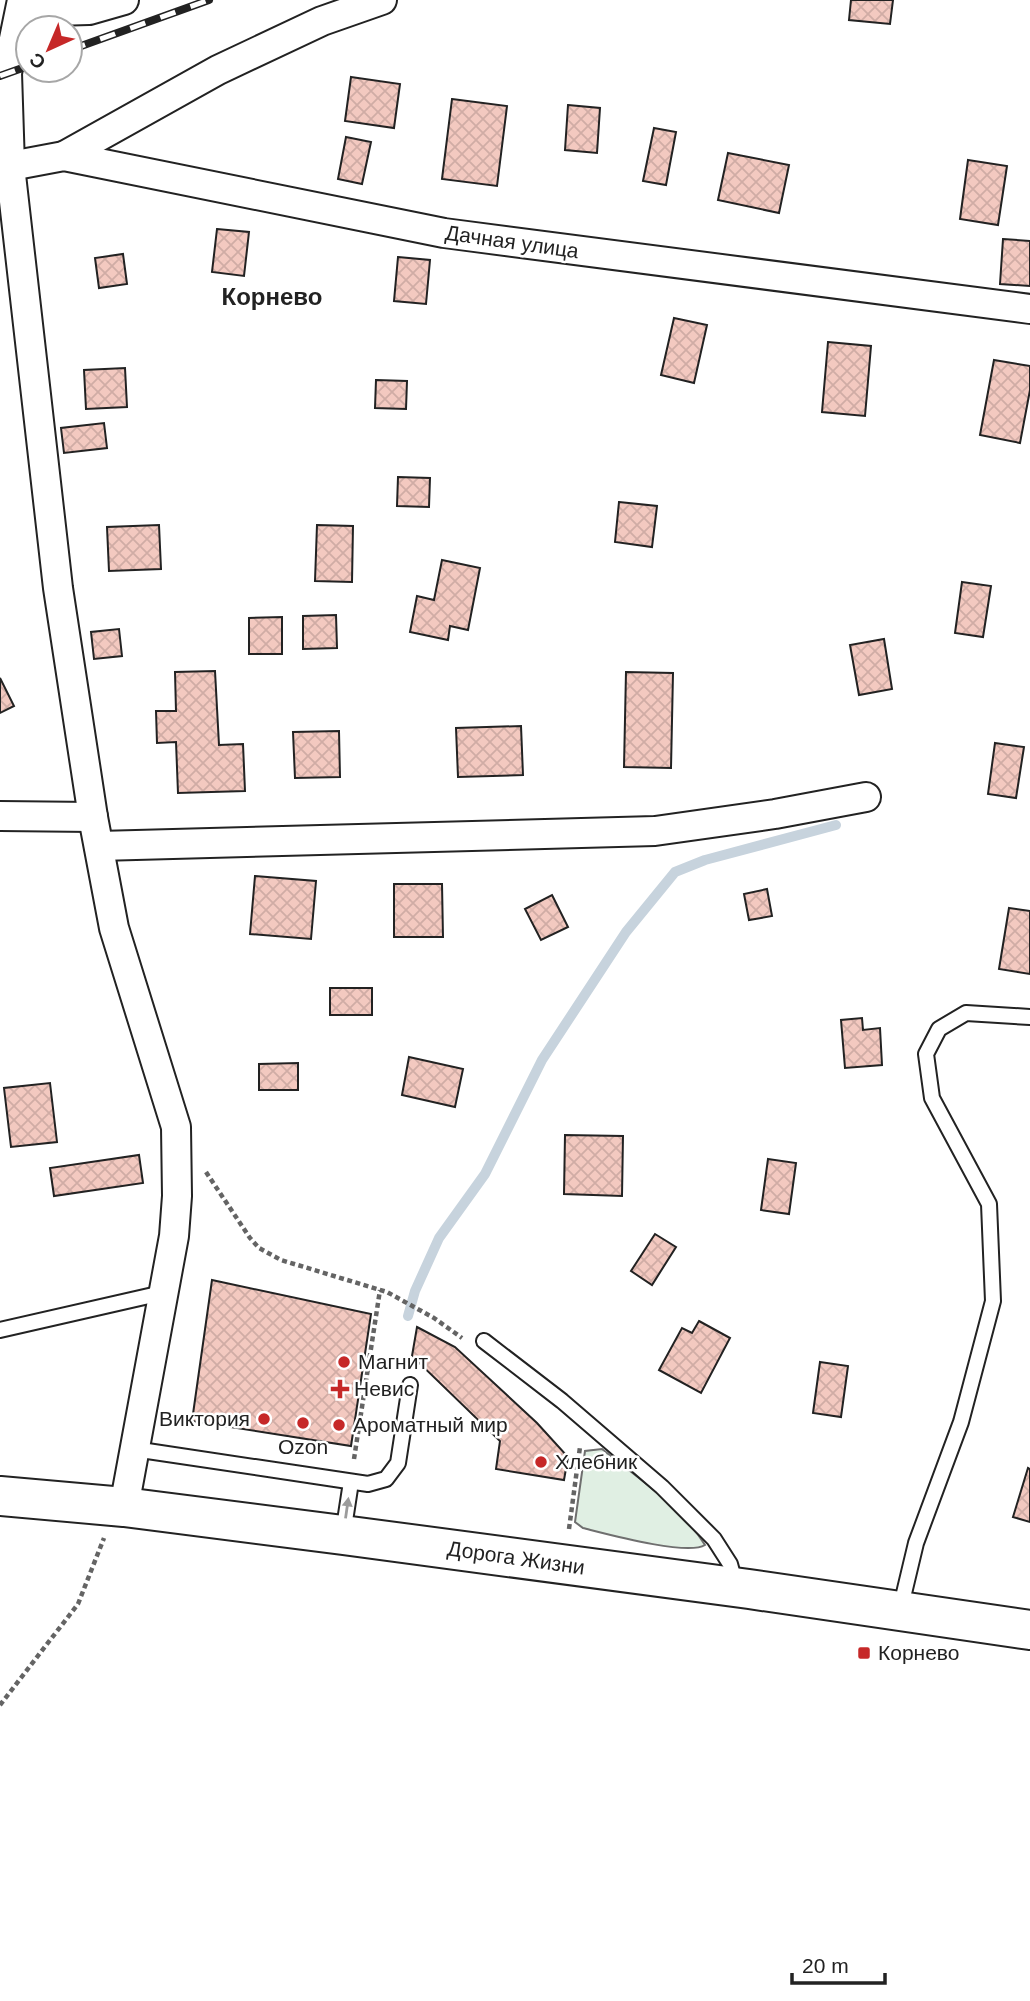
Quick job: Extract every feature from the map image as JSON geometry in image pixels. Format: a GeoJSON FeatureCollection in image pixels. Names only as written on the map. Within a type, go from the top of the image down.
{"type":"FeatureCollection","features":[{"type":"Feature","properties":{"kind":"main road","name":"Дорога Жизни"},"geometry":{"type":"LineString","coordinates":[[0,1496],[115,1519],[343,1535],[737,1587],[1030,1630]]}},
{"type":"Feature","properties":{"kind":"street"},"geometry":{"type":"LineString","coordinates":[[115,1519],[134,1449],[174,1236],[177,1196],[176,1127],[114,928],[93,817],[58,588],[5,167],[7,73],[21,6],[89,10],[124,0]]}},
{"type":"Feature","properties":{"kind":"street"},"geometry":{"type":"LineString","coordinates":[[64,156],[218,70],[322,21],[382,0]]}},
{"type":"Feature","properties":{"kind":"street","name":"Дачная улица"},"geometry":{"type":"LineString","coordinates":[[5,167],[64,156],[444,233],[1030,309]]}},
{"type":"Feature","properties":{"kind":"street"},"geometry":{"type":"LineString","coordinates":[[99,846],[655,831],[775,814],[866,797]]}},
{"type":"Feature","properties":{"kind":"street"},"geometry":{"type":"LineString","coordinates":[[0,816],[93,817]]}},
{"type":"Feature","properties":{"kind":"lane"},"geometry":{"type":"LineString","coordinates":[[900,1611],[916,1543],[961,1422],[993,1300],[989,1204],[933,1098],[926,1054],[939,1029],[966,1013],[1030,1017]]}},
{"type":"Feature","properties":{"kind":"lane"},"geometry":{"type":"LineString","coordinates":[[0,1330],[162,1293]]}},
{"type":"Feature","properties":{"kind":"lane"},"geometry":{"type":"LineString","coordinates":[[477,1343],[562,1401],[662,1487],[714,1539],[730,1564],[737,1587]]}},
{"type":"Feature","properties":{"kind":"lane"},"geometry":{"type":"LineString","coordinates":[[134,1449],[368,1484],[386,1479],[398,1463],[410,1385]]}},
{"type":"Feature","properties":{"kind":"lane"},"geometry":{"type":"LineString","coordinates":[[343,1535],[351,1482]]}},
{"type":"Feature","properties":{"kind":"path"},"geometry":{"type":"LineString","coordinates":[[206,1172],[259,1248],[281,1260],[387,1292],[477,1343]]}},
{"type":"Feature","properties":{"kind":"path"},"geometry":{"type":"LineString","coordinates":[[351,1482],[380,1290]]}},
{"type":"Feature","properties":{"kind":"path"},"geometry":{"type":"LineString","coordinates":[[569,1529],[581,1444]]}},
{"type":"Feature","properties":{"kind":"path"},"geometry":{"type":"LineString","coordinates":[[0,1705],[78,1604],[115,1519]]}},
{"type":"Feature","properties":{"kind":"green space"},"geometry":{"type":"Polygon","coordinates":[[[602,1449],[671,1505],[705,1545],[682,1548],[646,1543],[583,1528],[575,1522],[585,1451],[602,1449]]]}},
{"type":"Feature","properties":{"kind":"building"},"geometry":{"type":"Polygon","coordinates":[[[851,0],[893,0],[890,24],[849,20],[851,0]]]}},
{"type":"Feature","properties":{"kind":"building"},"geometry":{"type":"Polygon","coordinates":[[[351,77],[400,84],[394,128],[345,121],[351,77]]]}},
{"type":"Feature","properties":{"kind":"building"},"geometry":{"type":"Polygon","coordinates":[[[452,99],[507,106],[497,186],[442,179],[452,99]]]}},
{"type":"Feature","properties":{"kind":"building"},"geometry":{"type":"Polygon","coordinates":[[[568,105],[600,108],[597,153],[565,150],[568,105]]]}},
{"type":"Feature","properties":{"kind":"building"},"geometry":{"type":"Polygon","coordinates":[[[654,128],[676,132],[666,185],[643,181],[654,128]]]}},
{"type":"Feature","properties":{"kind":"building"},"geometry":{"type":"Polygon","coordinates":[[[346,137],[371,142],[362,184],[338,179],[346,137]]]}},
{"type":"Feature","properties":{"kind":"building"},"geometry":{"type":"Polygon","coordinates":[[[728,153],[789,165],[779,213],[718,200],[728,153]]]}},
{"type":"Feature","properties":{"kind":"building"},"geometry":{"type":"Polygon","coordinates":[[[968,160],[1007,166],[998,225],[960,219],[968,160]]]}},
{"type":"Feature","properties":{"kind":"building"},"geometry":{"type":"Polygon","coordinates":[[[217,229],[249,232],[244,276],[212,272],[217,229]]]}},
{"type":"Feature","properties":{"kind":"building"},"geometry":{"type":"Polygon","coordinates":[[[1003,239],[1030,241],[1030,286],[1000,284],[1003,239]]]}},
{"type":"Feature","properties":{"kind":"building"},"geometry":{"type":"Polygon","coordinates":[[[123,254],[127,284],[99,288],[95,258],[123,254]]]}},
{"type":"Feature","properties":{"kind":"building"},"geometry":{"type":"Polygon","coordinates":[[[398,257],[430,260],[426,304],[394,301],[398,257]]]}},
{"type":"Feature","properties":{"kind":"building"},"geometry":{"type":"Polygon","coordinates":[[[674,318],[707,325],[694,383],[661,375],[674,318]]]}},
{"type":"Feature","properties":{"kind":"building"},"geometry":{"type":"Polygon","coordinates":[[[828,342],[871,346],[865,416],[822,412],[828,342]]]}},
{"type":"Feature","properties":{"kind":"building"},"geometry":{"type":"Polygon","coordinates":[[[994,360],[1030,366],[1030,390],[1020,443],[980,435],[994,360]]]}},
{"type":"Feature","properties":{"kind":"building"},"geometry":{"type":"Polygon","coordinates":[[[125,368],[127,407],[86,409],[84,370],[125,368]]]}},
{"type":"Feature","properties":{"kind":"building"},"geometry":{"type":"Polygon","coordinates":[[[376,380],[407,381],[406,409],[375,408],[376,380]]]}},
{"type":"Feature","properties":{"kind":"building"},"geometry":{"type":"Polygon","coordinates":[[[104,423],[107,448],[64,453],[61,428],[104,423]]]}},
{"type":"Feature","properties":{"kind":"building"},"geometry":{"type":"Polygon","coordinates":[[[398,477],[430,478],[429,507],[397,506],[398,477]]]}},
{"type":"Feature","properties":{"kind":"building"},"geometry":{"type":"Polygon","coordinates":[[[619,502],[657,506],[652,547],[615,542],[619,502]]]}},
{"type":"Feature","properties":{"kind":"building"},"geometry":{"type":"Polygon","coordinates":[[[159,525],[161,569],[109,571],[107,527],[159,525]]]}},
{"type":"Feature","properties":{"kind":"building"},"geometry":{"type":"Polygon","coordinates":[[[317,525],[353,526],[352,582],[315,581],[317,525]]]}},
{"type":"Feature","properties":{"kind":"building"},"geometry":{"type":"Polygon","coordinates":[[[442,560],[480,568],[468,630],[450,626],[448,640],[410,632],[417,596],[434,600],[442,560]]]}},
{"type":"Feature","properties":{"kind":"building"},"geometry":{"type":"Polygon","coordinates":[[[962,582],[991,586],[983,637],[955,633],[962,582]]]}},
{"type":"Feature","properties":{"kind":"building"},"geometry":{"type":"Polygon","coordinates":[[[336,615],[337,648],[303,649],[303,616],[336,615]]]}},
{"type":"Feature","properties":{"kind":"building"},"geometry":{"type":"Polygon","coordinates":[[[282,617],[282,654],[249,654],[249,618],[282,617]]]}},
{"type":"Feature","properties":{"kind":"building"},"geometry":{"type":"Polygon","coordinates":[[[119,629],[122,656],[94,659],[91,632],[119,629]]]}},
{"type":"Feature","properties":{"kind":"building"},"geometry":{"type":"Polygon","coordinates":[[[884,639],[892,689],[859,695],[850,645],[884,639]]]}},
{"type":"Feature","properties":{"kind":"building"},"geometry":{"type":"Polygon","coordinates":[[[215,671],[219,745],[243,744],[245,791],[178,793],[176,742],[157,743],[156,711],[176,711],[175,672],[215,671]]]}},
{"type":"Feature","properties":{"kind":"building"},"geometry":{"type":"Polygon","coordinates":[[[626,672],[673,673],[671,768],[624,767],[626,672]]]}},
{"type":"Feature","properties":{"kind":"building"},"geometry":{"type":"Polygon","coordinates":[[[0,678],[14,706],[0,713],[0,678]]]}},
{"type":"Feature","properties":{"kind":"building"},"geometry":{"type":"Polygon","coordinates":[[[521,726],[523,775],[458,777],[456,728],[521,726]]]}},
{"type":"Feature","properties":{"kind":"building"},"geometry":{"type":"Polygon","coordinates":[[[339,731],[340,777],[295,778],[293,732],[339,731]]]}},
{"type":"Feature","properties":{"kind":"building"},"geometry":{"type":"Polygon","coordinates":[[[995,743],[1024,747],[1016,798],[988,794],[995,743]]]}},
{"type":"Feature","properties":{"kind":"building"},"geometry":{"type":"Polygon","coordinates":[[[255,876],[316,881],[311,939],[250,934],[255,876]]]}},
{"type":"Feature","properties":{"kind":"building"},"geometry":{"type":"Polygon","coordinates":[[[394,884],[442,884],[443,937],[394,937],[394,884]]]}},
{"type":"Feature","properties":{"kind":"building"},"geometry":{"type":"Polygon","coordinates":[[[767,889],[772,916],[749,920],[744,894],[767,889]]]}},
{"type":"Feature","properties":{"kind":"building"},"geometry":{"type":"Polygon","coordinates":[[[552,895],[568,927],[541,940],[525,909],[552,895]]]}},
{"type":"Feature","properties":{"kind":"building"},"geometry":{"type":"Polygon","coordinates":[[[1009,908],[1030,911],[1030,974],[999,969],[1009,908]]]}},
{"type":"Feature","properties":{"kind":"building"},"geometry":{"type":"Polygon","coordinates":[[[330,988],[372,988],[372,1015],[330,1015],[330,988]]]}},
{"type":"Feature","properties":{"kind":"building"},"geometry":{"type":"Polygon","coordinates":[[[862,1018],[863,1030],[880,1028],[882,1065],[845,1068],[841,1020],[862,1018]]]}},
{"type":"Feature","properties":{"kind":"building"},"geometry":{"type":"Polygon","coordinates":[[[409,1057],[463,1069],[455,1107],[402,1095],[409,1057]]]}},
{"type":"Feature","properties":{"kind":"building"},"geometry":{"type":"Polygon","coordinates":[[[298,1063],[298,1090],[259,1090],[259,1064],[298,1063]]]}},
{"type":"Feature","properties":{"kind":"building"},"geometry":{"type":"Polygon","coordinates":[[[50,1083],[57,1142],[11,1147],[4,1088],[50,1083]]]}},
{"type":"Feature","properties":{"kind":"building"},"geometry":{"type":"Polygon","coordinates":[[[565,1135],[623,1136],[622,1196],[564,1194],[565,1135]]]}},
{"type":"Feature","properties":{"kind":"building"},"geometry":{"type":"Polygon","coordinates":[[[139,1155],[143,1183],[54,1196],[50,1168],[139,1155]]]}},
{"type":"Feature","properties":{"kind":"building"},"geometry":{"type":"Polygon","coordinates":[[[768,1159],[796,1163],[789,1214],[761,1210],[768,1159]]]}},
{"type":"Feature","properties":{"kind":"building"},"geometry":{"type":"Polygon","coordinates":[[[655,1234],[676,1247],[652,1285],[631,1271],[655,1234]]]}},
{"type":"Feature","properties":{"kind":"building"},"geometry":{"type":"Polygon","coordinates":[[[212,1280],[371,1314],[351,1446],[192,1421],[212,1280]]]}},
{"type":"Feature","properties":{"kind":"building"},"geometry":{"type":"Polygon","coordinates":[[[699,1321],[730,1338],[701,1393],[659,1370],[682,1328],[692,1333],[699,1321]]]}},
{"type":"Feature","properties":{"kind":"building"},"geometry":{"type":"Polygon","coordinates":[[[417,1327],[455,1347],[537,1423],[568,1457],[564,1480],[496,1469],[500,1441],[412,1356],[417,1327]]]}},
{"type":"Feature","properties":{"kind":"building"},"geometry":{"type":"Polygon","coordinates":[[[820,1362],[848,1366],[841,1417],[813,1413],[820,1362]]]}},
{"type":"Feature","properties":{"kind":"building"},"geometry":{"type":"Polygon","coordinates":[[[1028,1468],[1030,1469],[1030,1522],[1013,1517],[1028,1468]]]}},
{"type":"Feature","properties":{"kind":"waterway"},"geometry":{"type":"LineString","coordinates":[[408,1316],[415,1291],[439,1238],[485,1174],[542,1060],[626,932],[675,872],[705,860],[836,825]]}},
{"type":"Feature","properties":{"kind":"railway"},"geometry":{"type":"LineString","coordinates":[[84,45],[209,0]]}},
{"type":"Feature","properties":{"kind":"railway"},"geometry":{"type":"LineString","coordinates":[[0,76],[14,71]]}},
{"type":"Feature","properties":{"kind":"place","name":"Магнит"},"geometry":{"type":"Point","coordinates":[344,1362]}},
{"type":"Feature","properties":{"kind":"place","name":"Невис"},"geometry":{"type":"Point","coordinates":[340,1389]}},
{"type":"Feature","properties":{"kind":"place","name":"Виктория"},"geometry":{"type":"Point","coordinates":[264,1419]}},
{"type":"Feature","properties":{"kind":"place","name":"Ozon"},"geometry":{"type":"Point","coordinates":[303,1423]}},
{"type":"Feature","properties":{"kind":"place","name":"Ароматный мир"},"geometry":{"type":"Point","coordinates":[339,1425]}},
{"type":"Feature","properties":{"kind":"place","name":"Хлебник"},"geometry":{"type":"Point","coordinates":[541,1462]}},
{"type":"Feature","properties":{"kind":"place","name":"Корнево"},"geometry":{"type":"Point","coordinates":[864,1653]}},
{"type":"Feature","properties":{"kind":"district","name":"Корнево"},"geometry":{"type":"Point","coordinates":[272,297]}}]}
